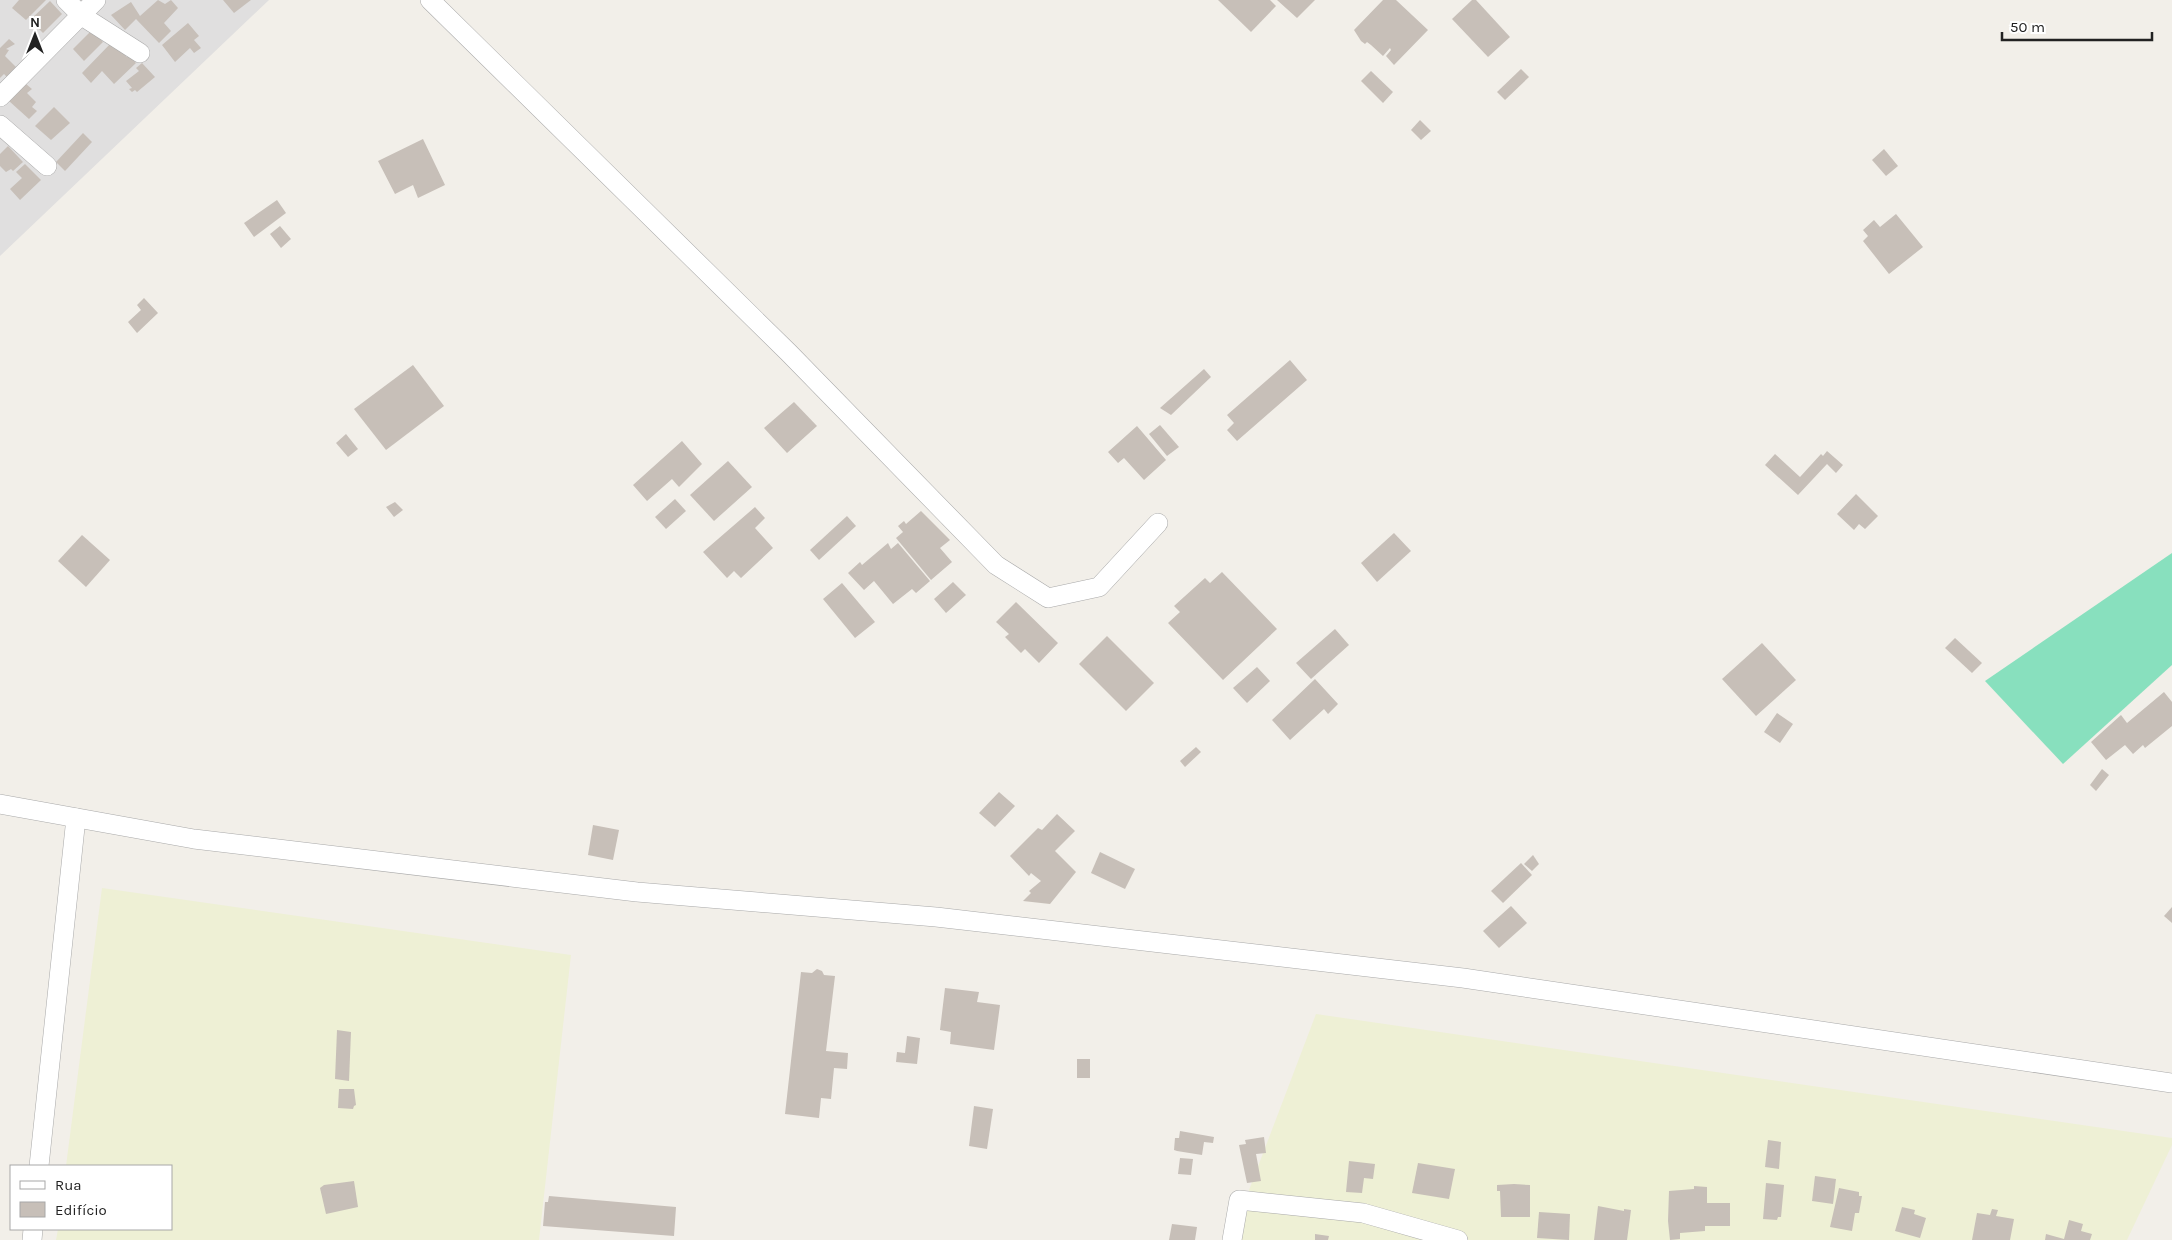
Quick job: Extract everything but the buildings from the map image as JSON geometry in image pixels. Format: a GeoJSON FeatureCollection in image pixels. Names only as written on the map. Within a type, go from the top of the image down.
{"type":"FeatureCollection","features":[{"type":"Feature","properties":{"kind":"street"},"geometry":{"type":"LineString","coordinates":[[66,0],[82,16],[140,53]]}},
{"type":"Feature","properties":{"kind":"street"},"geometry":{"type":"LineString","coordinates":[[0,97],[96,0]]}},
{"type":"Feature","properties":{"kind":"street"},"geometry":{"type":"LineString","coordinates":[[430,0],[790,353],[996,565],[1048,598],[1099,587],[1158,523]]}},
{"type":"Feature","properties":{"kind":"street"},"geometry":{"type":"LineString","coordinates":[[0,125],[47,166]]}},
{"type":"Feature","properties":{"kind":"street"},"geometry":{"type":"LineString","coordinates":[[0,804],[194,840],[637,892],[936,918],[1463,978],[2172,1083]]}},
{"type":"Feature","properties":{"kind":"street"},"geometry":{"type":"LineString","coordinates":[[39,1165],[76,818]]}},
{"type":"Feature","properties":{"kind":"street"},"geometry":{"type":"LineString","coordinates":[[1232,1240],[1239,1200],[1364,1213],[1458,1240]]}},
{"type":"Feature","properties":{"kind":"shaded area"},"geometry":{"type":"Polygon","coordinates":[[[0,0],[269,0],[0,256],[0,0]]]}},
{"type":"Feature","properties":{"kind":"green space"},"geometry":{"type":"Polygon","coordinates":[[[2172,553],[2172,665],[2063,764],[1985,681],[2172,553]]]}},
{"type":"Feature","properties":{"kind":"green space"},"geometry":{"type":"Polygon","coordinates":[[[102,888],[571,955],[539,1240],[56,1240],[58,1230],[172,1230],[172,1165],[66,1165],[102,888]]]}},
{"type":"Feature","properties":{"kind":"green space"},"geometry":{"type":"Polygon","coordinates":[[[1316,1014],[2172,1138],[2172,1145],[2127,1240],[1230,1240],[1316,1014]]]}}]}
